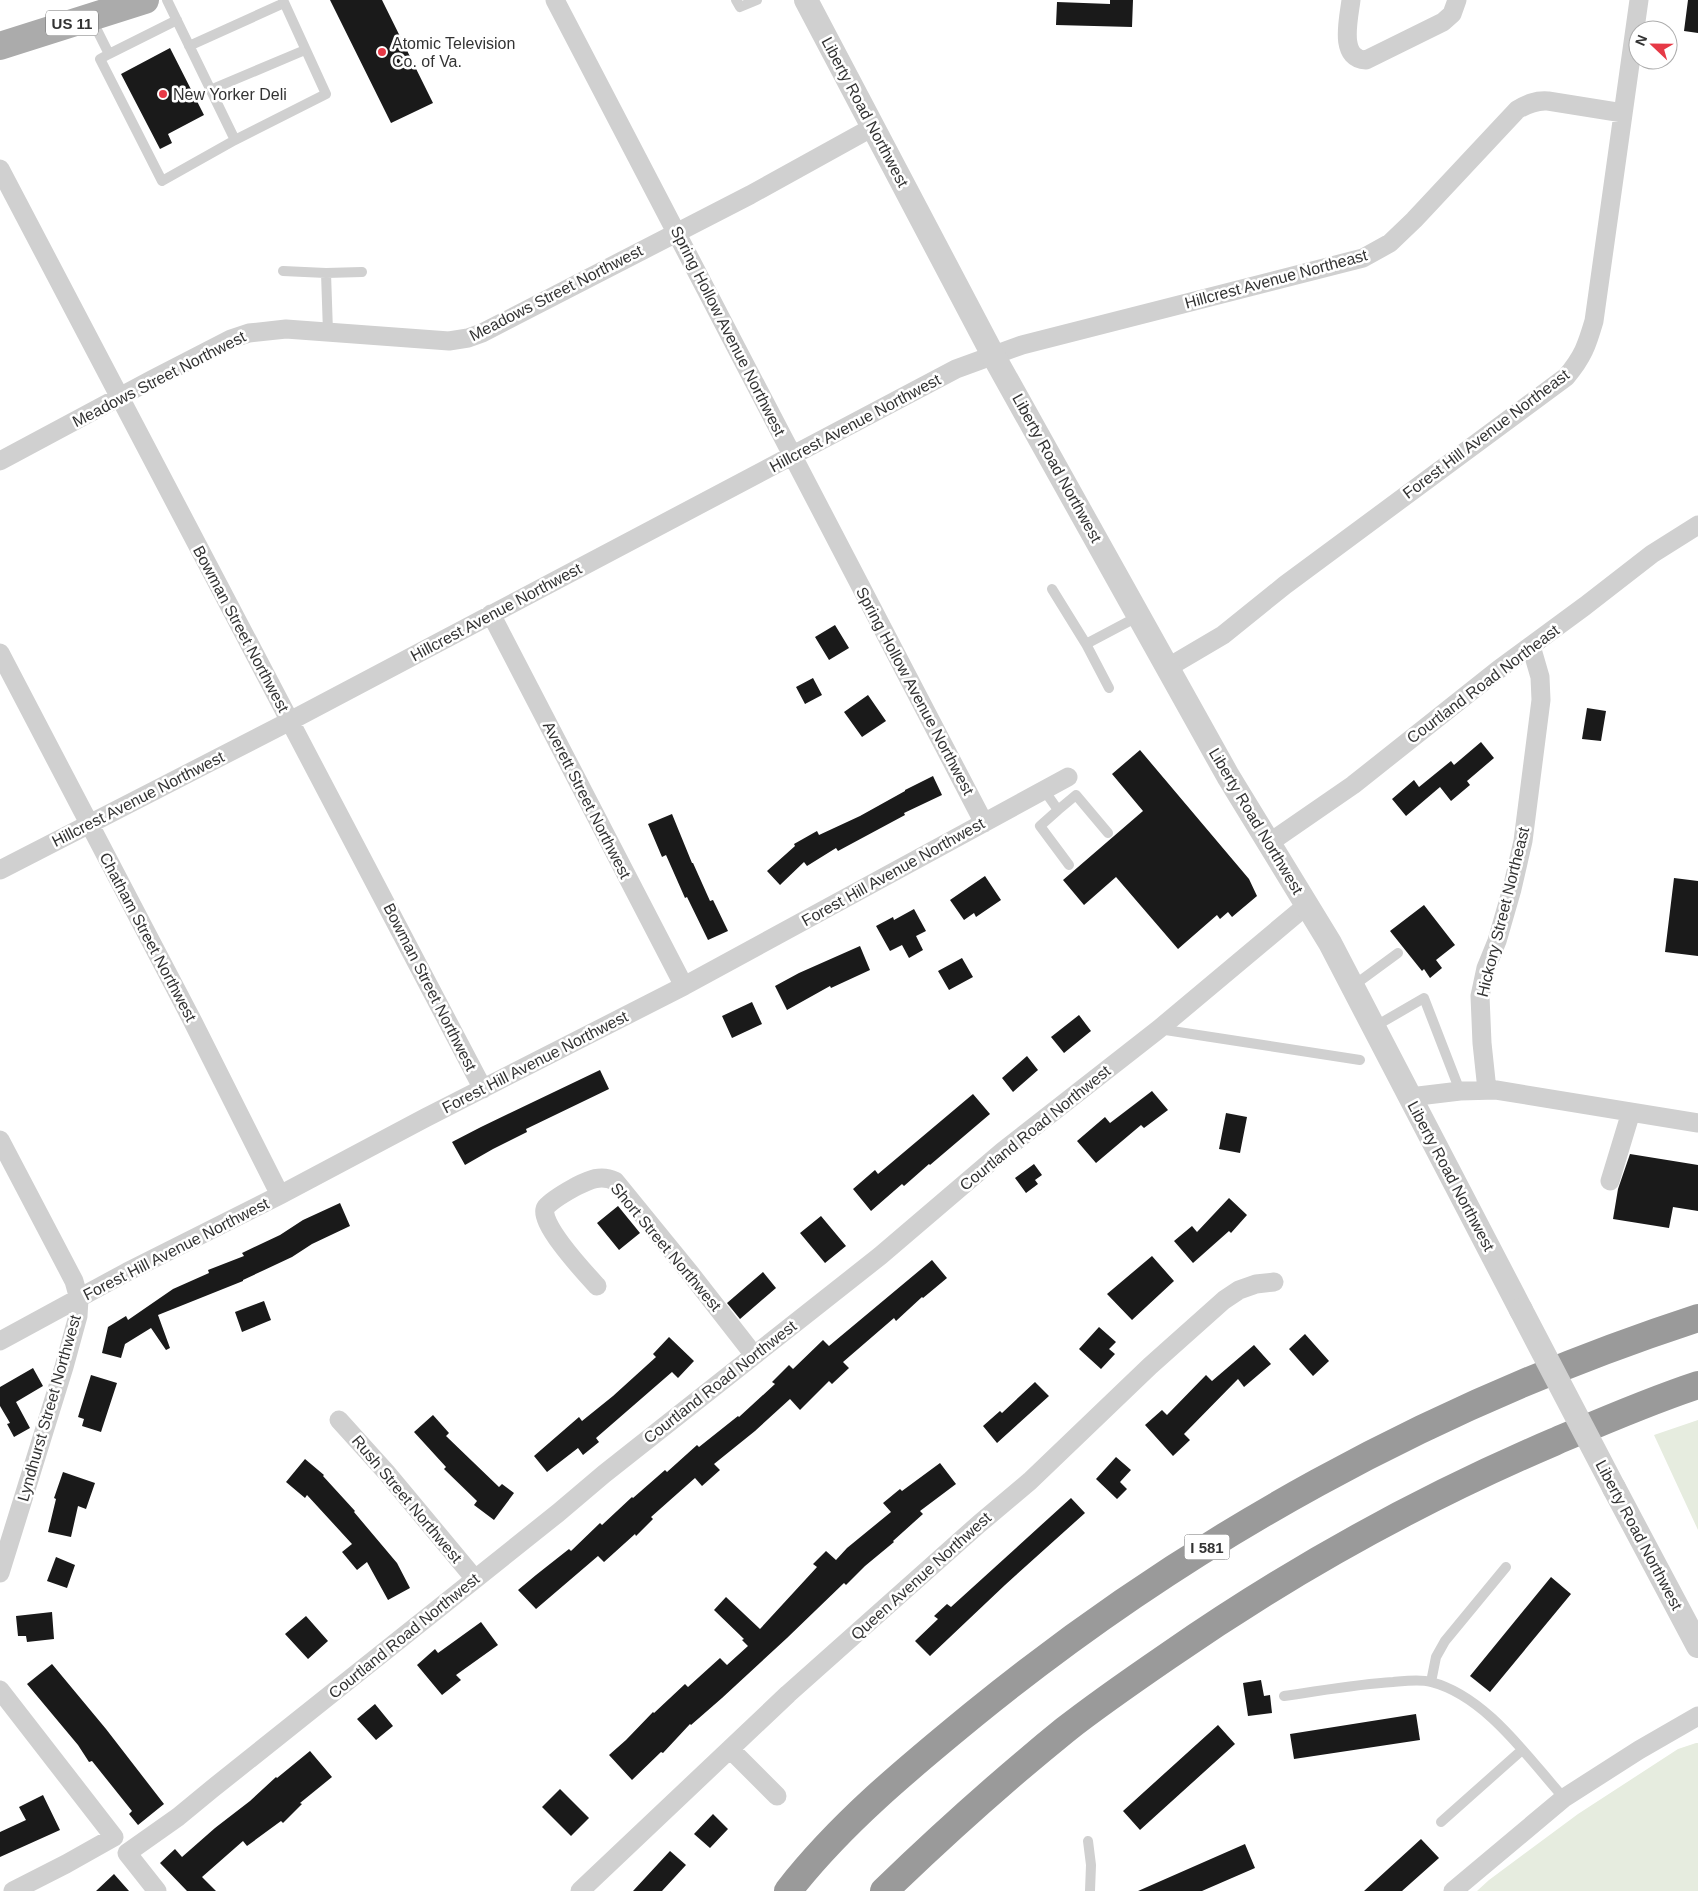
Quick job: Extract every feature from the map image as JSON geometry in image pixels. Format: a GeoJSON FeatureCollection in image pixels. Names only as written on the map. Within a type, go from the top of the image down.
{"type":"FeatureCollection","features":[{"type":"Feature","properties":{"kind":"highway","name":"I 581"},"geometry":{"type":"LineString","coordinates":[[788,1891],[810,1863],[855,1818],[951,1733],[1078,1634],[1184,1562],[1294,1495],[1409,1435],[1536,1378],[1605,1350],[1698,1318]]}},
{"type":"Feature","properties":{"kind":"highway"},"geometry":{"type":"LineString","coordinates":[[884,1891],[969,1813],[1066,1729],[1198,1634],[1282,1581],[1337,1548],[1488,1471],[1632,1408],[1698,1385]]}},
{"type":"Feature","properties":{"kind":"main road","name":"US 11"},"geometry":{"type":"LineString","coordinates":[[0,46],[145,0]]}},
{"type":"Feature","properties":{"kind":"street","name":"Spring Hollow Avenue Northwest"},"geometry":{"type":"LineString","coordinates":[[555,0],[984,823]]}},
{"type":"Feature","properties":{"kind":"street","name":"Liberty Road Northwest"},"geometry":{"type":"LineString","coordinates":[[806,0],[993,355],[1228,776],[1307,904],[1353,986],[1698,1646]]}},
{"type":"Feature","properties":{"kind":"street"},"geometry":{"type":"LineString","coordinates":[[1351,0],[1348,45],[1353,56],[1360,60],[1366,60],[1443,22],[1452,14],[1457,0]]}},
{"type":"Feature","properties":{"kind":"street","name":"Forest Hill Avenue Northeast"},"geometry":{"type":"LineString","coordinates":[[1168,668],[1223,634],[1566,377],[1576,365],[1586,348],[1594,320],[1639,0]]}},
{"type":"Feature","properties":{"kind":"street","name":"Hillcrest Avenue Northeast"},"geometry":{"type":"LineString","coordinates":[[993,355],[1022,345],[1363,258],[1390,243],[1446,188],[1517,110],[1528,104],[1548,101],[1623,113]]}},
{"type":"Feature","properties":{"kind":"street","name":"Meadows Street Northwest"},"geometry":{"type":"LineString","coordinates":[[0,461],[231,339],[249,333],[286,329],[449,341],[468,338],[482,333],[750,195],[873,127]]}},
{"type":"Feature","properties":{"kind":"street","name":"Bowman Street Northwest"},"geometry":{"type":"LineString","coordinates":[[0,168],[482,1089]]}},
{"type":"Feature","properties":{"kind":"street","name":"Hillcrest Avenue Northwest"},"geometry":{"type":"LineString","coordinates":[[0,870],[290,720],[956,369],[993,355]]}},
{"type":"Feature","properties":{"kind":"street","name":"Courtland Road Northeast"},"geometry":{"type":"LineString","coordinates":[[1269,843],[1353,785],[1652,554],[1698,524]]}},
{"type":"Feature","properties":{"kind":"street","name":"Averett Street Northwest"},"geometry":{"type":"LineString","coordinates":[[491,614],[684,986]]}},
{"type":"Feature","properties":{"kind":"street","name":"Hickory Street Northeast"},"geometry":{"type":"LineString","coordinates":[[1486,1090],[1480,996],[1486,968],[1497,941],[1512,889],[1523,841],[1541,700],[1540,677],[1531,646]]}},
{"type":"Feature","properties":{"kind":"street","name":"Chatham Street Northwest"},"geometry":{"type":"LineString","coordinates":[[0,653],[280,1195]]}},
{"type":"Feature","properties":{"kind":"street","name":"Forest Hill Avenue Northwest"},"geometry":{"type":"LineString","coordinates":[[0,1341],[127,1272],[684,986],[1068,777]]}},
{"type":"Feature","properties":{"kind":"street","name":"Courtland Road Northwest"},"geometry":{"type":"LineString","coordinates":[[157,1891],[127,1853],[178,1817],[288,1730],[880,1256],[1004,1151],[1159,1029],[1307,904]]}},
{"type":"Feature","properties":{"kind":"street"},"geometry":{"type":"LineString","coordinates":[[1410,1098],[1460,1091],[1486,1090],[1698,1122]]}},
{"type":"Feature","properties":{"kind":"street"},"geometry":{"type":"LineString","coordinates":[[1610,1181],[1631,1112]]}},
{"type":"Feature","properties":{"kind":"street","name":"Lyndhurst Street Northwest"},"geometry":{"type":"LineString","coordinates":[[0,1140],[74,1281],[79,1299],[78,1316],[64,1367],[0,1572]]}},
{"type":"Feature","properties":{"kind":"street","name":"Short Street Northwest"},"geometry":{"type":"LineString","coordinates":[[597,1286],[570,1255],[546,1221],[544,1215],[546,1208],[564,1193],[597,1177],[606,1177],[615,1182],[754,1355]]}},
{"type":"Feature","properties":{"kind":"street","name":"Queen Avenue Northwest"},"geometry":{"type":"LineString","coordinates":[[580,1891],[795,1688],[1030,1481],[1150,1366],[1224,1300],[1239,1290],[1256,1284],[1274,1282]]}},
{"type":"Feature","properties":{"kind":"street","name":"Rush Street Northwest"},"geometry":{"type":"LineString","coordinates":[[339,1420],[386,1472],[475,1579]]}},
{"type":"Feature","properties":{"kind":"street"},"geometry":{"type":"LineString","coordinates":[[0,1690],[114,1837],[13,1891]]}},
{"type":"Feature","properties":{"kind":"street"},"geometry":{"type":"LineString","coordinates":[[1453,1891],[1564,1798],[1698,1716]]}},
{"type":"Feature","properties":{"kind":"street"},"geometry":{"type":"LineString","coordinates":[[730,1748],[777,1796]]}},
{"type":"Feature","properties":{"kind":"lane"},"geometry":{"type":"LineString","coordinates":[[167,0],[235,140]]}},
{"type":"Feature","properties":{"kind":"lane"},"geometry":{"type":"LineString","coordinates":[[736,0],[740,7],[757,0]]}},
{"type":"Feature","properties":{"kind":"lane"},"geometry":{"type":"LineString","coordinates":[[177,20],[100,59],[162,181],[235,140],[326,94],[284,2],[189,46]]}},
{"type":"Feature","properties":{"kind":"lane"},"geometry":{"type":"LineString","coordinates":[[90,17],[109,54]]}},
{"type":"Feature","properties":{"kind":"lane"},"geometry":{"type":"LineString","coordinates":[[210,90],[305,50]]}},
{"type":"Feature","properties":{"kind":"lane"},"geometry":{"type":"LineString","coordinates":[[283,271],[362,272]]}},
{"type":"Feature","properties":{"kind":"lane"},"geometry":{"type":"LineString","coordinates":[[326,272],[328,332]]}},
{"type":"Feature","properties":{"kind":"lane"},"geometry":{"type":"LineString","coordinates":[[1052,589],[1086,644],[1109,688]]}},
{"type":"Feature","properties":{"kind":"lane"},"geometry":{"type":"LineString","coordinates":[[1086,644],[1139,616]]}},
{"type":"Feature","properties":{"kind":"lane"},"geometry":{"type":"LineString","coordinates":[[1044,790],[1058,810]]}},
{"type":"Feature","properties":{"kind":"lane"},"geometry":{"type":"LineString","coordinates":[[1069,865],[1040,826],[1076,794],[1108,833]]}},
{"type":"Feature","properties":{"kind":"lane"},"geometry":{"type":"LineString","coordinates":[[1353,986],[1398,953]]}},
{"type":"Feature","properties":{"kind":"lane"},"geometry":{"type":"LineString","coordinates":[[1374,1027],[1424,998],[1460,1091]]}},
{"type":"Feature","properties":{"kind":"lane"},"geometry":{"type":"LineString","coordinates":[[1159,1029],[1360,1060]]}},
{"type":"Feature","properties":{"kind":"lane"},"geometry":{"type":"LineString","coordinates":[[1430,1682],[1436,1657],[1445,1640],[1506,1567]]}},
{"type":"Feature","properties":{"kind":"lane"},"geometry":{"type":"LineString","coordinates":[[1284,1696],[1380,1683],[1430,1682],[1454,1691],[1477,1705],[1497,1723],[1564,1798]]}},
{"type":"Feature","properties":{"kind":"lane"},"geometry":{"type":"LineString","coordinates":[[1441,1822],[1522,1750]]}},
{"type":"Feature","properties":{"kind":"lane"},"geometry":{"type":"LineString","coordinates":[[1088,1841],[1091,1866],[1090,1891]]}},
{"type":"Feature","properties":{"kind":"shaded area"},"geometry":{"type":"Polygon","coordinates":[[[1698,1420],[1698,1530],[1654,1435],[1698,1420]]]}},
{"type":"Feature","properties":{"kind":"shaded area"},"geometry":{"type":"Polygon","coordinates":[[[1698,1743],[1698,1891],[1477,1891],[1578,1814],[1678,1749],[1698,1743]]]}},
{"type":"Feature","properties":{"kind":"building","name":"Atomic Television Co. of Va."},"geometry":{"type":"Polygon","coordinates":[[[330,0],[382,0],[433,103],[391,123],[330,0]]]}},
{"type":"Feature","properties":{"kind":"building"},"geometry":{"type":"Polygon","coordinates":[[[1110,0],[1133,0],[1132,27],[1056,25],[1057,2],[1110,4],[1110,0]]]}},
{"type":"Feature","properties":{"kind":"building"},"geometry":{"type":"Polygon","coordinates":[[[1688,0],[1698,0],[1698,33],[1684,31],[1688,0]]]}},
{"type":"Feature","properties":{"kind":"building","name":"New Yorker Deli"},"geometry":{"type":"Polygon","coordinates":[[[170,48],[204,115],[168,134],[172,143],[160,149],[121,74],[170,48]]]}},
{"type":"Feature","properties":{"kind":"building"},"geometry":{"type":"Polygon","coordinates":[[[835,625],[849,648],[829,660],[815,637],[835,625]]]}},
{"type":"Feature","properties":{"kind":"building"},"geometry":{"type":"Polygon","coordinates":[[[813,678],[822,695],[805,704],[796,687],[813,678]]]}},
{"type":"Feature","properties":{"kind":"building"},"geometry":{"type":"Polygon","coordinates":[[[868,695],[886,721],[862,737],[844,712],[868,695]]]}},
{"type":"Feature","properties":{"kind":"building"},"geometry":{"type":"Polygon","coordinates":[[[1587,708],[1606,711],[1601,741],[1582,739],[1587,708]]]}},
{"type":"Feature","properties":{"kind":"building"},"geometry":{"type":"Polygon","coordinates":[[[1481,742],[1494,758],[1467,781],[1470,785],[1451,801],[1440,787],[1406,816],[1392,799],[1414,780],[1419,787],[1451,761],[1454,765],[1481,742]]]}},
{"type":"Feature","properties":{"kind":"building"},"geometry":{"type":"Polygon","coordinates":[[[1140,750],[1249,879],[1257,896],[1232,917],[1228,912],[1220,919],[1217,915],[1178,949],[1116,877],[1084,905],[1063,880],[1143,811],[1112,774],[1140,750]]]}},
{"type":"Feature","properties":{"kind":"building"},"geometry":{"type":"Polygon","coordinates":[[[933,776],[942,795],[904,813],[905,815],[838,851],[836,848],[807,866],[804,862],[780,885],[767,871],[795,846],[794,844],[817,831],[819,835],[860,816],[933,776]]]}},
{"type":"Feature","properties":{"kind":"building"},"geometry":{"type":"Polygon","coordinates":[[[672,814],[710,901],[713,900],[728,931],[708,940],[687,897],[685,898],[666,855],[662,857],[648,824],[672,814]]]}},
{"type":"Feature","properties":{"kind":"building"},"geometry":{"type":"Polygon","coordinates":[[[985,876],[1001,900],[976,917],[974,913],[964,920],[950,900],[985,876]]]}},
{"type":"Feature","properties":{"kind":"building"},"geometry":{"type":"Polygon","coordinates":[[[1674,878],[1698,881],[1698,956],[1665,952],[1674,878]]]}},
{"type":"Feature","properties":{"kind":"building"},"geometry":{"type":"Polygon","coordinates":[[[1424,905],[1455,945],[1436,960],[1442,968],[1430,978],[1424,969],[1422,971],[1390,931],[1424,905]]]}},
{"type":"Feature","properties":{"kind":"building"},"geometry":{"type":"Polygon","coordinates":[[[914,909],[926,931],[916,936],[923,950],[909,958],[902,945],[890,951],[876,926],[893,917],[894,920],[914,909]]]}},
{"type":"Feature","properties":{"kind":"building"},"geometry":{"type":"Polygon","coordinates":[[[860,946],[870,970],[831,988],[830,986],[787,1010],[775,986],[799,973],[860,946]]]}},
{"type":"Feature","properties":{"kind":"building"},"geometry":{"type":"Polygon","coordinates":[[[962,958],[973,977],[949,990],[938,971],[962,958]]]}},
{"type":"Feature","properties":{"kind":"building"},"geometry":{"type":"Polygon","coordinates":[[[752,1002],[762,1024],[732,1038],[722,1016],[752,1002]]]}},
{"type":"Feature","properties":{"kind":"building"},"geometry":{"type":"Polygon","coordinates":[[[1079,1015],[1091,1031],[1064,1053],[1051,1037],[1079,1015]]]}},
{"type":"Feature","properties":{"kind":"building"},"geometry":{"type":"Polygon","coordinates":[[[1027,1056],[1038,1070],[1013,1092],[1002,1078],[1027,1056]]]}},
{"type":"Feature","properties":{"kind":"building"},"geometry":{"type":"Polygon","coordinates":[[[600,1070],[609,1089],[526,1129],[527,1132],[465,1165],[452,1142],[600,1070]]]}},
{"type":"Feature","properties":{"kind":"building"},"geometry":{"type":"Polygon","coordinates":[[[1152,1091],[1168,1110],[1144,1128],[1141,1125],[1096,1163],[1077,1141],[1105,1117],[1110,1123],[1152,1091]]]}},
{"type":"Feature","properties":{"kind":"building"},"geometry":{"type":"Polygon","coordinates":[[[973,1094],[990,1114],[930,1165],[904,1186],[902,1184],[871,1211],[853,1189],[875,1170],[878,1174],[973,1094]]]}},
{"type":"Feature","properties":{"kind":"building"},"geometry":{"type":"Polygon","coordinates":[[[1226,1113],[1247,1117],[1240,1153],[1219,1149],[1226,1113]]]}},
{"type":"Feature","properties":{"kind":"building"},"geometry":{"type":"Polygon","coordinates":[[[1630,1154],[1698,1165],[1698,1211],[1673,1207],[1669,1228],[1613,1219],[1618,1189],[1630,1154]]]}},
{"type":"Feature","properties":{"kind":"building"},"geometry":{"type":"Polygon","coordinates":[[[1034,1164],[1042,1175],[1035,1180],[1038,1184],[1026,1193],[1015,1178],[1034,1164]]]}},
{"type":"Feature","properties":{"kind":"building"},"geometry":{"type":"Polygon","coordinates":[[[1229,1198],[1247,1215],[1231,1233],[1229,1231],[1193,1263],[1174,1241],[1192,1226],[1197,1232],[1229,1198]]]}},
{"type":"Feature","properties":{"kind":"building"},"geometry":{"type":"Polygon","coordinates":[[[340,1203],[350,1226],[243,1281],[158,1315],[170,1348],[166,1350],[151,1328],[125,1344],[121,1358],[102,1353],[108,1327],[126,1316],[128,1320],[173,1289],[209,1273],[208,1270],[244,1256],[242,1253],[280,1235],[303,1220],[340,1203]]]}},
{"type":"Feature","properties":{"kind":"building"},"geometry":{"type":"Polygon","coordinates":[[[618,1206],[640,1233],[619,1250],[597,1223],[618,1206]]]}},
{"type":"Feature","properties":{"kind":"building"},"geometry":{"type":"Polygon","coordinates":[[[821,1216],[846,1246],[825,1263],[800,1233],[821,1216]]]}},
{"type":"Feature","properties":{"kind":"building"},"geometry":{"type":"Polygon","coordinates":[[[1152,1256],[1174,1281],[1132,1320],[1107,1294],[1152,1256]]]}},
{"type":"Feature","properties":{"kind":"building"},"geometry":{"type":"Polygon","coordinates":[[[932,1260],[947,1278],[922,1297],[896,1321],[894,1318],[843,1362],[849,1368],[832,1384],[829,1381],[800,1410],[790,1399],[755,1431],[714,1464],[720,1470],[702,1486],[695,1478],[651,1517],[653,1519],[636,1536],[635,1534],[604,1562],[598,1556],[536,1609],[518,1590],[569,1549],[571,1551],[600,1523],[602,1525],[665,1470],[667,1472],[697,1445],[699,1447],[739,1417],[775,1384],[772,1382],[789,1365],[793,1369],[823,1340],[829,1346],[932,1260]]]}},
{"type":"Feature","properties":{"kind":"building"},"geometry":{"type":"Polygon","coordinates":[[[763,1272],[776,1288],[740,1319],[727,1303],[763,1272]]]}},
{"type":"Feature","properties":{"kind":"building"},"geometry":{"type":"Polygon","coordinates":[[[264,1301],[271,1320],[242,1332],[235,1312],[264,1301]]]}},
{"type":"Feature","properties":{"kind":"building"},"geometry":{"type":"Polygon","coordinates":[[[1099,1327],[1116,1342],[1109,1349],[1115,1354],[1101,1369],[1079,1349],[1099,1327]]]}},
{"type":"Feature","properties":{"kind":"building"},"geometry":{"type":"Polygon","coordinates":[[[1305,1334],[1329,1361],[1313,1376],[1289,1349],[1305,1334]]]}},
{"type":"Feature","properties":{"kind":"building"},"geometry":{"type":"Polygon","coordinates":[[[669,1337],[694,1361],[678,1378],[672,1372],[596,1438],[599,1442],[583,1455],[578,1448],[547,1472],[534,1456],[579,1417],[582,1421],[613,1396],[656,1357],[653,1354],[669,1337]]]}},
{"type":"Feature","properties":{"kind":"building"},"geometry":{"type":"Polygon","coordinates":[[[1254,1345],[1271,1364],[1244,1387],[1238,1379],[1184,1434],[1190,1440],[1173,1456],[1145,1425],[1162,1410],[1167,1415],[1206,1375],[1212,1381],[1254,1345]]]}},
{"type":"Feature","properties":{"kind":"building"},"geometry":{"type":"Polygon","coordinates":[[[33,1368],[43,1386],[16,1402],[30,1428],[14,1437],[7,1424],[10,1423],[0,1406],[0,1387],[33,1368]]]}},
{"type":"Feature","properties":{"kind":"building"},"geometry":{"type":"Polygon","coordinates":[[[91,1375],[117,1383],[101,1432],[82,1426],[84,1419],[78,1417],[91,1375]]]}},
{"type":"Feature","properties":{"kind":"building"},"geometry":{"type":"Polygon","coordinates":[[[1035,1382],[1049,1396],[997,1443],[983,1426],[1000,1411],[1002,1413],[1035,1382]]]}},
{"type":"Feature","properties":{"kind":"building"},"geometry":{"type":"Polygon","coordinates":[[[433,1415],[449,1433],[446,1436],[499,1487],[502,1484],[514,1493],[494,1520],[474,1505],[477,1501],[444,1469],[446,1467],[414,1432],[433,1415]]]}},
{"type":"Feature","properties":{"kind":"building"},"geometry":{"type":"Polygon","coordinates":[[[1116,1457],[1131,1470],[1120,1482],[1127,1489],[1117,1499],[1096,1479],[1116,1457]]]}},
{"type":"Feature","properties":{"kind":"building"},"geometry":{"type":"Polygon","coordinates":[[[305,1459],[324,1475],[355,1511],[397,1563],[410,1588],[388,1600],[367,1562],[357,1570],[342,1552],[352,1544],[307,1495],[305,1498],[286,1482],[305,1459]]]}},
{"type":"Feature","properties":{"kind":"building"},"geometry":{"type":"Polygon","coordinates":[[[940,1463],[956,1484],[920,1511],[923,1514],[894,1542],[846,1585],[844,1583],[722,1698],[690,1724],[663,1753],[661,1752],[632,1780],[609,1755],[685,1684],[688,1687],[720,1658],[727,1665],[748,1646],[742,1640],[744,1639],[714,1610],[726,1597],[760,1629],[817,1567],[813,1564],[826,1551],[836,1560],[847,1548],[891,1512],[883,1503],[900,1489],[902,1491],[940,1463]]]}},
{"type":"Feature","properties":{"kind":"building"},"geometry":{"type":"Polygon","coordinates":[[[63,1472],[95,1483],[86,1509],[78,1506],[71,1537],[48,1532],[56,1499],[54,1498],[63,1472]]]}},
{"type":"Feature","properties":{"kind":"building"},"geometry":{"type":"Polygon","coordinates":[[[1071,1498],[1085,1513],[930,1656],[915,1641],[938,1619],[934,1616],[947,1604],[951,1607],[1071,1498]]]}},
{"type":"Feature","properties":{"kind":"building"},"geometry":{"type":"Polygon","coordinates":[[[56,1557],[75,1565],[67,1588],[47,1581],[56,1557]]]}},
{"type":"Feature","properties":{"kind":"building"},"geometry":{"type":"Polygon","coordinates":[[[1551,1577],[1571,1594],[1490,1692],[1470,1676],[1551,1577]]]}},
{"type":"Feature","properties":{"kind":"building"},"geometry":{"type":"Polygon","coordinates":[[[52,1612],[54,1639],[27,1642],[26,1636],[18,1636],[16,1616],[52,1612]]]}},
{"type":"Feature","properties":{"kind":"building"},"geometry":{"type":"Polygon","coordinates":[[[306,1616],[328,1641],[308,1659],[285,1634],[306,1616]]]}},
{"type":"Feature","properties":{"kind":"building"},"geometry":{"type":"Polygon","coordinates":[[[481,1622],[498,1645],[456,1675],[461,1680],[442,1695],[417,1665],[435,1649],[438,1653],[481,1622]]]}},
{"type":"Feature","properties":{"kind":"building"},"geometry":{"type":"Polygon","coordinates":[[[52,1664],[106,1729],[164,1804],[138,1825],[129,1814],[132,1811],[92,1761],[89,1762],[78,1745],[27,1684],[52,1664]]]}},
{"type":"Feature","properties":{"kind":"building"},"geometry":{"type":"Polygon","coordinates":[[[1261,1680],[1264,1696],[1270,1695],[1272,1713],[1248,1716],[1243,1683],[1261,1680]]]}},
{"type":"Feature","properties":{"kind":"building"},"geometry":{"type":"Polygon","coordinates":[[[375,1704],[393,1726],[376,1740],[357,1719],[375,1704]]]}},
{"type":"Feature","properties":{"kind":"building"},"geometry":{"type":"Polygon","coordinates":[[[1416,1714],[1420,1740],[1294,1759],[1290,1734],[1416,1714]]]}},
{"type":"Feature","properties":{"kind":"building"},"geometry":{"type":"Polygon","coordinates":[[[1218,1725],[1235,1744],[1140,1830],[1123,1811],[1218,1725]]]}},
{"type":"Feature","properties":{"kind":"building"},"geometry":{"type":"Polygon","coordinates":[[[310,1751],[332,1777],[300,1803],[302,1804],[283,1823],[281,1821],[247,1846],[243,1841],[202,1877],[216,1891],[187,1891],[160,1863],[175,1849],[182,1857],[276,1777],[310,1751]]]}},
{"type":"Feature","properties":{"kind":"building"},"geometry":{"type":"Polygon","coordinates":[[[560,1789],[589,1818],[571,1836],[542,1807],[560,1789]]]}},
{"type":"Feature","properties":{"kind":"building"},"geometry":{"type":"Polygon","coordinates":[[[43,1795],[60,1830],[0,1857],[0,1832],[26,1820],[19,1807],[43,1795]]]}},
{"type":"Feature","properties":{"kind":"building"},"geometry":{"type":"Polygon","coordinates":[[[713,1814],[728,1829],[710,1848],[694,1834],[713,1814]]]}},
{"type":"Feature","properties":{"kind":"building"},"geometry":{"type":"Polygon","coordinates":[[[1421,1839],[1439,1858],[1402,1891],[1364,1891],[1421,1839]]]}},
{"type":"Feature","properties":{"kind":"building"},"geometry":{"type":"Polygon","coordinates":[[[1245,1844],[1255,1868],[1202,1891],[1138,1891],[1245,1844]]]}},
{"type":"Feature","properties":{"kind":"building"},"geometry":{"type":"Polygon","coordinates":[[[670,1851],[686,1865],[662,1891],[633,1891],[670,1851]]]}},
{"type":"Feature","properties":{"kind":"building"},"geometry":{"type":"Polygon","coordinates":[[[114,1874],[129,1891],[96,1891],[114,1874]]]}},
{"type":"Feature","properties":{"kind":"place","name":"Atomic Television Co. of Va."},"geometry":{"type":"Point","coordinates":[382,52]}},
{"type":"Feature","properties":{"kind":"place","name":"New Yorker Deli"},"geometry":{"type":"Point","coordinates":[163,94]}}]}
